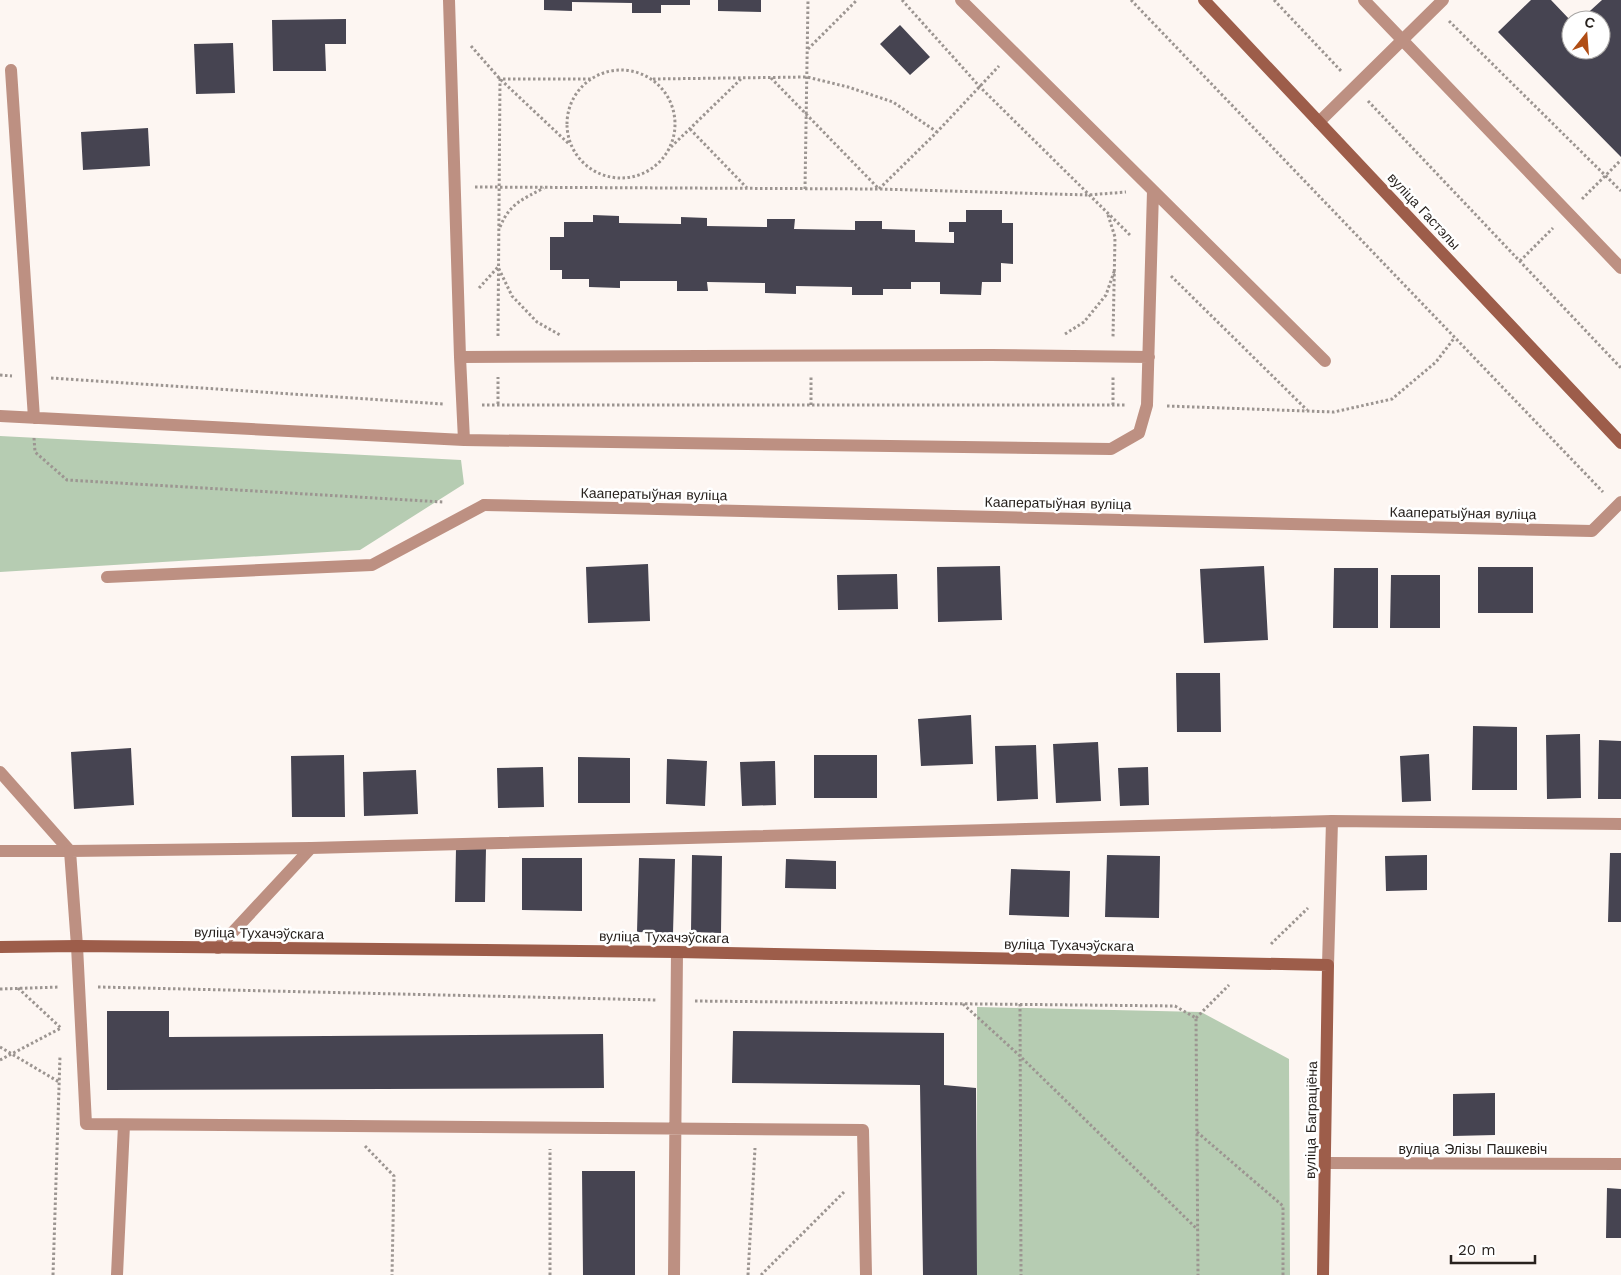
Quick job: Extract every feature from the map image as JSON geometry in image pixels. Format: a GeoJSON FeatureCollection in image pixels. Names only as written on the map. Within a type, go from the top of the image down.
{"type":"FeatureCollection","features":[{"type":"Feature","properties":{"kind":"street"},"geometry":{"type":"LineString","coordinates":[[449,0],[464,440]]}},
{"type":"Feature","properties":{"kind":"street"},"geometry":{"type":"LineString","coordinates":[[961,0],[1325,361]]}},
{"type":"Feature","properties":{"kind":"street","name":"вуліца Гастэлы"},"geometry":{"type":"LineString","coordinates":[[1204,0],[1621,443]]}},
{"type":"Feature","properties":{"kind":"street"},"geometry":{"type":"LineString","coordinates":[[1364,0],[1621,268]]}},
{"type":"Feature","properties":{"kind":"street"},"geometry":{"type":"LineString","coordinates":[[1319,122],[1439,4]]}},
{"type":"Feature","properties":{"kind":"street"},"geometry":{"type":"LineString","coordinates":[[11,70],[34,418]]}},
{"type":"Feature","properties":{"kind":"street"},"geometry":{"type":"LineString","coordinates":[[0,416],[464,440],[1111,449],[1140,432],[1147,405],[1154,191]]}},
{"type":"Feature","properties":{"kind":"street"},"geometry":{"type":"LineString","coordinates":[[460,358],[991,355],[1149,357]]}},
{"type":"Feature","properties":{"kind":"street","name":"Кааператыўная вуліца"},"geometry":{"type":"LineString","coordinates":[[107,577],[372,565],[484,505],[1592,531],[1619,504]]}},
{"type":"Feature","properties":{"kind":"street"},"geometry":{"type":"LineString","coordinates":[[0,772],[70,851],[86,1124],[862,1130],[866,1275]]}},
{"type":"Feature","properties":{"kind":"street"},"geometry":{"type":"LineString","coordinates":[[0,851],[311,848],[1332,821],[1621,824]]}},
{"type":"Feature","properties":{"kind":"street"},"geometry":{"type":"LineString","coordinates":[[1328,966],[1332,821]]}},
{"type":"Feature","properties":{"kind":"street"},"geometry":{"type":"LineString","coordinates":[[218,948],[311,848]]}},
{"type":"Feature","properties":{"kind":"street","name":"вуліца Тухачэўскага"},"geometry":{"type":"LineString","coordinates":[[0,947],[77,946],[678,952],[1328,966]]}},
{"type":"Feature","properties":{"kind":"street"},"geometry":{"type":"LineString","coordinates":[[674,1275],[678,952]]}},
{"type":"Feature","properties":{"kind":"street","name":"вуліца Баграціёна"},"geometry":{"type":"LineString","coordinates":[[1323,1275],[1328,966]]}},
{"type":"Feature","properties":{"kind":"street"},"geometry":{"type":"LineString","coordinates":[[117,1275],[124,1125]]}},
{"type":"Feature","properties":{"kind":"street","name":"вуліца Элізы Пашкевіч"},"geometry":{"type":"LineString","coordinates":[[1325,1163],[1621,1164]]}},
{"type":"Feature","properties":{"kind":"path"},"geometry":{"type":"LineString","coordinates":[[805,189],[808,0]]}},
{"type":"Feature","properties":{"kind":"path"},"geometry":{"type":"LineString","coordinates":[[807,49],[856,0]]}},
{"type":"Feature","properties":{"kind":"path"},"geometry":{"type":"LineString","coordinates":[[902,0],[980,87],[1308,411]]}},
{"type":"Feature","properties":{"kind":"path"},"geometry":{"type":"LineString","coordinates":[[1131,0],[1455,337],[1619,504]]}},
{"type":"Feature","properties":{"kind":"path"},"geometry":{"type":"LineString","coordinates":[[1274,0],[1621,368]]}},
{"type":"Feature","properties":{"kind":"path"},"geometry":{"type":"LineString","coordinates":[[1439,4],[1621,191]]}},
{"type":"Feature","properties":{"kind":"path"},"geometry":{"type":"LineString","coordinates":[[449,21],[500,79],[570,145],[578,158],[589,169],[603,176],[618,179],[634,177],[649,171],[661,162],[670,149],[742,78]]}},
{"type":"Feature","properties":{"kind":"path"},"geometry":{"type":"LineString","coordinates":[[879,189],[937,132],[1013,52]]}},
{"type":"Feature","properties":{"kind":"path"},"geometry":{"type":"LineString","coordinates":[[570,145],[566,129],[567,114],[572,99],[580,86],[607,71],[623,68],[638,72],[652,79],[664,90],[676,118],[675,134],[670,149]]}},
{"type":"Feature","properties":{"kind":"path"},"geometry":{"type":"LineString","coordinates":[[652,79],[807,77],[848,87],[893,102],[937,132]]}},
{"type":"Feature","properties":{"kind":"path"},"geometry":{"type":"LineString","coordinates":[[771,78],[879,189]]}},
{"type":"Feature","properties":{"kind":"path"},"geometry":{"type":"LineString","coordinates":[[500,79],[593,79]]}},
{"type":"Feature","properties":{"kind":"path"},"geometry":{"type":"LineString","coordinates":[[498,404],[500,79]]}},
{"type":"Feature","properties":{"kind":"path"},"geometry":{"type":"LineString","coordinates":[[555,130],[566,129]]}},
{"type":"Feature","properties":{"kind":"path"},"geometry":{"type":"LineString","coordinates":[[690,130],[748,189]]}},
{"type":"Feature","properties":{"kind":"path"},"geometry":{"type":"LineString","coordinates":[[618,179],[619,188]]}},
{"type":"Feature","properties":{"kind":"path"},"geometry":{"type":"LineString","coordinates":[[454,187],[879,189],[1088,194],[1154,191]]}},
{"type":"Feature","properties":{"kind":"path"},"geometry":{"type":"LineString","coordinates":[[499,230],[505,216],[516,203],[545,188]]}},
{"type":"Feature","properties":{"kind":"path"},"geometry":{"type":"LineString","coordinates":[[1108,213],[1115,237],[1113,405]]}},
{"type":"Feature","properties":{"kind":"path"},"geometry":{"type":"LineString","coordinates":[[498,267],[512,296],[537,322],[568,339]]}},
{"type":"Feature","properties":{"kind":"path"},"geometry":{"type":"LineString","coordinates":[[0,375],[462,405],[1147,405],[1334,412],[1392,398],[1436,362],[1455,337]]}},
{"type":"Feature","properties":{"kind":"path"},"geometry":{"type":"LineString","coordinates":[[34,418],[35,452],[67,480],[444,502]]}},
{"type":"Feature","properties":{"kind":"path"},"geometry":{"type":"LineString","coordinates":[[0,989],[62,987],[61,995]]}},
{"type":"Feature","properties":{"kind":"path"},"geometry":{"type":"LineString","coordinates":[[79,987],[677,1000],[1175,1006],[1196,1018],[1198,1275]]}},
{"type":"Feature","properties":{"kind":"path"},"geometry":{"type":"LineString","coordinates":[[18,988],[61,1028]]}},
{"type":"Feature","properties":{"kind":"path"},"geometry":{"type":"LineString","coordinates":[[963,1004],[1020,1056],[1198,1230]]}},
{"type":"Feature","properties":{"kind":"path"},"geometry":{"type":"LineString","coordinates":[[1020,1004],[1021,1275]]}},
{"type":"Feature","properties":{"kind":"path"},"geometry":{"type":"LineString","coordinates":[[60,1037],[61,1020]]}},
{"type":"Feature","properties":{"kind":"path"},"geometry":{"type":"LineString","coordinates":[[0,1060],[61,1028]]}},
{"type":"Feature","properties":{"kind":"path"},"geometry":{"type":"LineString","coordinates":[[0,1047],[59,1082]]}},
{"type":"Feature","properties":{"kind":"path"},"geometry":{"type":"LineString","coordinates":[[53,1275],[60,1055]]}},
{"type":"Feature","properties":{"kind":"path"},"geometry":{"type":"LineString","coordinates":[[346,1126],[394,1176],[392,1275]]}},
{"type":"Feature","properties":{"kind":"path"},"geometry":{"type":"LineString","coordinates":[[550,1128],[550,1275]]}},
{"type":"Feature","properties":{"kind":"path"},"geometry":{"type":"LineString","coordinates":[[748,1275],[756,1130]]}},
{"type":"Feature","properties":{"kind":"path"},"geometry":{"type":"LineString","coordinates":[[1197,1132],[1283,1206],[1283,1275]]}},
{"type":"Feature","properties":{"kind":"path"},"geometry":{"type":"LineString","coordinates":[[761,1275],[864,1172]]}},
{"type":"Feature","properties":{"kind":"green space"},"geometry":{"type":"Polygon","coordinates":[[[0,436],[461,460],[464,484],[360,550],[0,572],[0,436]]]}},
{"type":"Feature","properties":{"kind":"green space"},"geometry":{"type":"Polygon","coordinates":[[[977,1007],[1201,1012],[1289,1059],[1290,1275],[977,1275],[977,1007]]]}},
{"type":"Feature","properties":{"kind":"building"},"geometry":{"type":"Polygon","coordinates":[[[544,0],[690,0],[690,5],[661,5],[661,13],[632,13],[632,3],[572,2],[572,11],[544,10],[544,0]]]}},
{"type":"Feature","properties":{"kind":"building"},"geometry":{"type":"Polygon","coordinates":[[[718,0],[761,0],[761,12],[718,11],[718,0]]]}},
{"type":"Feature","properties":{"kind":"building"},"geometry":{"type":"Polygon","coordinates":[[[1531,0],[1551,0],[1561,10],[1561,60],[1611,60],[1611,10],[1591,10],[1602,0],[1621,0],[1621,157],[1498,32],[1531,0]]]}},
{"type":"Feature","properties":{"kind":"building"},"geometry":{"type":"Polygon","coordinates":[[[346,19],[346,44],[325,44],[326,71],[273,71],[272,20],[346,19]]]}},
{"type":"Feature","properties":{"kind":"building"},"geometry":{"type":"Polygon","coordinates":[[[900,25],[930,57],[910,75],[880,44],[900,25]]]}},
{"type":"Feature","properties":{"kind":"building"},"geometry":{"type":"Polygon","coordinates":[[[233,43],[235,93],[196,94],[194,44],[233,43]]]}},
{"type":"Feature","properties":{"kind":"building"},"geometry":{"type":"Polygon","coordinates":[[[148,128],[150,166],[83,170],[81,132],[148,128]]]}},
{"type":"Feature","properties":{"kind":"building"},"geometry":{"type":"Polygon","coordinates":[[[966,210],[1002,210],[1002,223],[1013,223],[1013,264],[1001,263],[1001,282],[982,282],[981,295],[940,294],[940,282],[911,282],[911,289],[883,289],[883,295],[852,295],[852,287],[796,286],[796,294],[765,293],[765,283],[707,282],[708,291],[677,291],[677,281],[620,281],[620,288],[589,287],[589,279],[562,279],[562,270],[550,270],[550,237],[564,237],[564,222],[593,222],[593,215],[619,216],[619,223],[681,224],[681,217],[707,218],[707,226],[767,227],[767,219],[795,219],[794,229],[855,230],[855,221],[882,221],[882,229],[915,230],[915,242],[954,243],[954,232],[949,232],[949,222],[966,222],[966,210]]]}},
{"type":"Feature","properties":{"kind":"building"},"geometry":{"type":"Polygon","coordinates":[[[648,564],[650,621],[588,623],[586,567],[648,564]]]}},
{"type":"Feature","properties":{"kind":"building"},"geometry":{"type":"Polygon","coordinates":[[[1000,566],[1002,620],[938,622],[937,567],[1000,566]]]}},
{"type":"Feature","properties":{"kind":"building"},"geometry":{"type":"Polygon","coordinates":[[[1264,566],[1268,640],[1204,643],[1200,569],[1264,566]]]}},
{"type":"Feature","properties":{"kind":"building"},"geometry":{"type":"Polygon","coordinates":[[[1478,567],[1533,567],[1533,613],[1478,613],[1478,567]]]}},
{"type":"Feature","properties":{"kind":"building"},"geometry":{"type":"Polygon","coordinates":[[[1334,568],[1378,568],[1378,628],[1333,628],[1334,568]]]}},
{"type":"Feature","properties":{"kind":"building"},"geometry":{"type":"Polygon","coordinates":[[[897,574],[898,609],[838,610],[837,575],[897,574]]]}},
{"type":"Feature","properties":{"kind":"building"},"geometry":{"type":"Polygon","coordinates":[[[1391,575],[1440,575],[1440,628],[1390,628],[1391,575]]]}},
{"type":"Feature","properties":{"kind":"building"},"geometry":{"type":"Polygon","coordinates":[[[1176,673],[1220,673],[1221,732],[1177,732],[1176,673]]]}},
{"type":"Feature","properties":{"kind":"building"},"geometry":{"type":"Polygon","coordinates":[[[971,715],[973,764],[921,766],[918,719],[971,715]]]}},
{"type":"Feature","properties":{"kind":"building"},"geometry":{"type":"Polygon","coordinates":[[[1473,726],[1517,727],[1517,790],[1472,790],[1473,726]]]}},
{"type":"Feature","properties":{"kind":"building"},"geometry":{"type":"Polygon","coordinates":[[[1580,734],[1581,798],[1547,799],[1546,735],[1580,734]]]}},
{"type":"Feature","properties":{"kind":"building"},"geometry":{"type":"Polygon","coordinates":[[[1599,740],[1621,741],[1621,799],[1598,799],[1599,740]]]}},
{"type":"Feature","properties":{"kind":"building"},"geometry":{"type":"Polygon","coordinates":[[[1098,742],[1101,801],[1056,803],[1053,744],[1098,742]]]}},
{"type":"Feature","properties":{"kind":"building"},"geometry":{"type":"Polygon","coordinates":[[[1036,745],[1038,799],[997,801],[995,746],[1036,745]]]}},
{"type":"Feature","properties":{"kind":"building"},"geometry":{"type":"Polygon","coordinates":[[[131,748],[134,805],[74,809],[71,752],[131,748]]]}},
{"type":"Feature","properties":{"kind":"building"},"geometry":{"type":"Polygon","coordinates":[[[1429,754],[1431,801],[1402,802],[1400,756],[1429,754]]]}},
{"type":"Feature","properties":{"kind":"building"},"geometry":{"type":"Polygon","coordinates":[[[344,755],[345,817],[292,817],[291,756],[344,755]]]}},
{"type":"Feature","properties":{"kind":"building"},"geometry":{"type":"Polygon","coordinates":[[[814,755],[877,755],[877,798],[814,798],[814,755]]]}},
{"type":"Feature","properties":{"kind":"building"},"geometry":{"type":"Polygon","coordinates":[[[578,757],[630,758],[630,803],[578,803],[578,757]]]}},
{"type":"Feature","properties":{"kind":"building"},"geometry":{"type":"Polygon","coordinates":[[[667,759],[707,761],[705,806],[666,804],[667,759]]]}},
{"type":"Feature","properties":{"kind":"building"},"geometry":{"type":"Polygon","coordinates":[[[775,761],[776,805],[742,806],[740,762],[775,761]]]}},
{"type":"Feature","properties":{"kind":"building"},"geometry":{"type":"Polygon","coordinates":[[[543,767],[544,807],[498,808],[497,768],[543,767]]]}},
{"type":"Feature","properties":{"kind":"building"},"geometry":{"type":"Polygon","coordinates":[[[1148,767],[1149,805],[1120,806],[1118,768],[1148,767]]]}},
{"type":"Feature","properties":{"kind":"building"},"geometry":{"type":"Polygon","coordinates":[[[416,770],[418,814],[364,816],[363,772],[416,770]]]}},
{"type":"Feature","properties":{"kind":"building"},"geometry":{"type":"Polygon","coordinates":[[[456,848],[486,848],[485,902],[455,902],[456,848]]]}},
{"type":"Feature","properties":{"kind":"building"},"geometry":{"type":"Polygon","coordinates":[[[1610,853],[1621,853],[1621,922],[1608,922],[1610,853]]]}},
{"type":"Feature","properties":{"kind":"building"},"geometry":{"type":"Polygon","coordinates":[[[692,855],[722,856],[721,933],[691,932],[692,855]]]}},
{"type":"Feature","properties":{"kind":"building"},"geometry":{"type":"Polygon","coordinates":[[[1107,855],[1160,856],[1159,918],[1105,917],[1107,855]]]}},
{"type":"Feature","properties":{"kind":"building"},"geometry":{"type":"Polygon","coordinates":[[[1427,855],[1427,890],[1386,891],[1385,856],[1427,855]]]}},
{"type":"Feature","properties":{"kind":"building"},"geometry":{"type":"Polygon","coordinates":[[[522,858],[582,858],[582,911],[522,910],[522,858]]]}},
{"type":"Feature","properties":{"kind":"building"},"geometry":{"type":"Polygon","coordinates":[[[639,858],[675,859],[673,933],[637,932],[639,858]]]}},
{"type":"Feature","properties":{"kind":"building"},"geometry":{"type":"Polygon","coordinates":[[[786,859],[836,861],[836,889],[785,888],[786,859]]]}},
{"type":"Feature","properties":{"kind":"building"},"geometry":{"type":"Polygon","coordinates":[[[1011,869],[1070,871],[1069,917],[1009,915],[1011,869]]]}},
{"type":"Feature","properties":{"kind":"building"},"geometry":{"type":"Polygon","coordinates":[[[107,1011],[169,1011],[169,1037],[603,1034],[604,1088],[107,1090],[107,1011]]]}},
{"type":"Feature","properties":{"kind":"building"},"geometry":{"type":"Polygon","coordinates":[[[733,1031],[944,1033],[944,1085],[976,1088],[977,1275],[923,1275],[920,1085],[732,1083],[733,1031]]]}},
{"type":"Feature","properties":{"kind":"building"},"geometry":{"type":"Polygon","coordinates":[[[1495,1093],[1495,1135],[1453,1136],[1453,1094],[1495,1093]]]}},
{"type":"Feature","properties":{"kind":"building"},"geometry":{"type":"Polygon","coordinates":[[[582,1171],[635,1171],[635,1275],[583,1275],[582,1171]]]}},
{"type":"Feature","properties":{"kind":"building"},"geometry":{"type":"Polygon","coordinates":[[[1607,1188],[1621,1189],[1621,1238],[1606,1238],[1607,1188]]]}}]}
